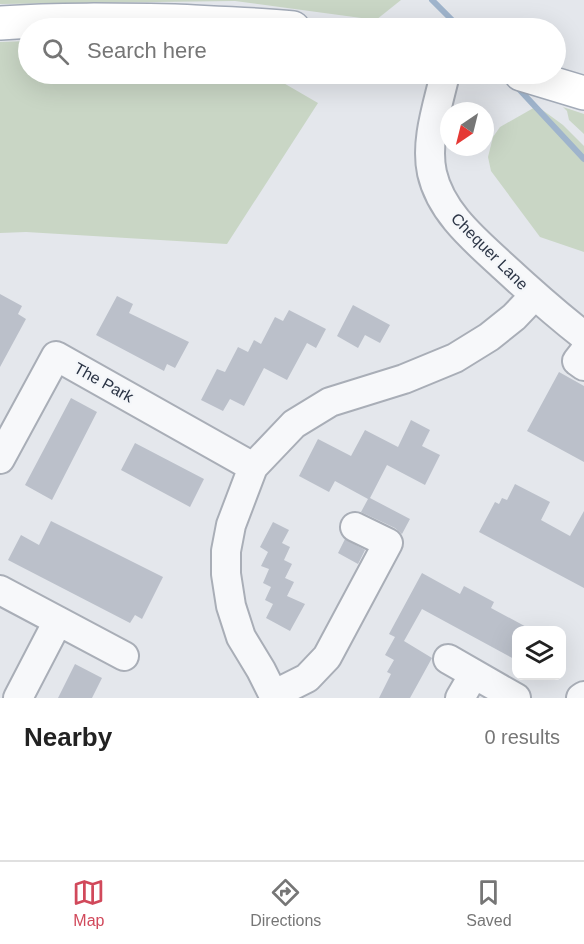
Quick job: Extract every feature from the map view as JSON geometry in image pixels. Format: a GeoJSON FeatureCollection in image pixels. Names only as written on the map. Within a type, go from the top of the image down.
{"type":"FeatureCollection","features":[{"type":"Feature","properties":{"kind":"main road"},"geometry":{"type":"LineString","coordinates":[[0,23],[18,21]]}},
{"type":"Feature","properties":{"kind":"main road"},"geometry":{"type":"LineString","coordinates":[[555,84],[584,93]]}},
{"type":"Feature","properties":{"kind":"street","name":"Chequer Lane"},"geometry":{"type":"LineString","coordinates":[[442,84],[430,152],[437,190],[448,208],[471,236],[534,296],[584,336]]}},
{"type":"Feature","properties":{"kind":"street"},"geometry":{"type":"LineString","coordinates":[[355,527],[387,543],[327,657],[307,678],[275,696],[241,637],[231,606],[226,574],[226,551],[231,525],[253,467],[294,424],[330,402],[404,379],[455,358],[489,337],[514,317],[534,296]]}},
{"type":"Feature","properties":{"kind":"street"},"geometry":{"type":"LineString","coordinates":[[584,352],[577,361],[584,366]]}},
{"type":"Feature","properties":{"kind":"street","name":"The Park"},"geometry":{"type":"LineString","coordinates":[[0,459],[56,356],[253,467]]}},
{"type":"Feature","properties":{"kind":"street"},"geometry":{"type":"LineString","coordinates":[[0,590],[124,656]]}},
{"type":"Feature","properties":{"kind":"street"},"geometry":{"type":"LineString","coordinates":[[18,698],[58,621]]}},
{"type":"Feature","properties":{"kind":"street"},"geometry":{"type":"LineString","coordinates":[[448,658],[516,698]]}},
{"type":"Feature","properties":{"kind":"street"},"geometry":{"type":"LineString","coordinates":[[459,698],[474,674]]}},
{"type":"Feature","properties":{"kind":"green space"},"geometry":{"type":"Polygon","coordinates":[[[0,0],[401,0],[378,18],[361,18],[235,1],[0,4],[0,0]]]}},
{"type":"Feature","properties":{"kind":"green space"},"geometry":{"type":"Polygon","coordinates":[[[18,41],[18,84],[285,84],[318,103],[227,244],[26,232],[0,233],[0,42],[18,41]]]}},
{"type":"Feature","properties":{"kind":"green space"},"geometry":{"type":"Polygon","coordinates":[[[537,106],[563,125],[584,146],[584,252],[540,237],[491,171],[488,157],[494,156],[494,136],[500,127],[537,106]]]}},
{"type":"Feature","properties":{"kind":"green space"},"geometry":{"type":"Polygon","coordinates":[[[563,107],[584,114],[584,134],[569,120],[567,111],[563,107]]]}},
{"type":"Feature","properties":{"kind":"building"},"geometry":{"type":"Polygon","coordinates":[[[0,294],[22,306],[18,314],[26,319],[0,367],[0,294]]]}},
{"type":"Feature","properties":{"kind":"building"},"geometry":{"type":"Polygon","coordinates":[[[117,296],[133,304],[129,313],[189,342],[175,368],[167,364],[164,371],[96,335],[117,296]]]}},
{"type":"Feature","properties":{"kind":"building"},"geometry":{"type":"Polygon","coordinates":[[[353,305],[390,325],[380,343],[365,335],[358,348],[337,336],[353,305]]]}},
{"type":"Feature","properties":{"kind":"building"},"geometry":{"type":"Polygon","coordinates":[[[289,310],[326,329],[316,348],[307,343],[287,380],[264,368],[244,406],[230,399],[223,411],[201,400],[217,369],[225,372],[238,347],[248,352],[254,340],[261,344],[275,317],[283,321],[289,310]]]}},
{"type":"Feature","properties":{"kind":"building"},"geometry":{"type":"Polygon","coordinates":[[[559,372],[584,386],[584,462],[527,431],[559,372]]]}},
{"type":"Feature","properties":{"kind":"building"},"geometry":{"type":"Polygon","coordinates":[[[71,398],[97,412],[52,500],[25,485],[71,398]]]}},
{"type":"Feature","properties":{"kind":"building"},"geometry":{"type":"Polygon","coordinates":[[[411,420],[430,430],[422,446],[440,455],[425,485],[387,465],[370,498],[410,519],[402,534],[395,528],[361,512],[368,499],[335,481],[329,492],[299,476],[318,439],[351,456],[365,430],[398,447],[411,420]]]}},
{"type":"Feature","properties":{"kind":"building"},"geometry":{"type":"Polygon","coordinates":[[[135,443],[204,479],[190,507],[121,470],[135,443]]]}},
{"type":"Feature","properties":{"kind":"building"},"geometry":{"type":"Polygon","coordinates":[[[515,484],[550,502],[541,520],[570,536],[584,511],[584,588],[479,532],[495,502],[499,504],[502,498],[507,500],[515,484]]]}},
{"type":"Feature","properties":{"kind":"building"},"geometry":{"type":"Polygon","coordinates":[[[51,521],[163,577],[142,619],[135,615],[130,623],[8,560],[21,535],[39,545],[51,521]]]}},
{"type":"Feature","properties":{"kind":"building"},"geometry":{"type":"Polygon","coordinates":[[[273,522],[289,530],[282,543],[290,547],[284,560],[292,564],[285,578],[294,582],[287,596],[305,604],[290,631],[266,618],[273,604],[265,600],[271,587],[263,583],[269,569],[261,566],[268,552],[260,547],[273,522]]]}},
{"type":"Feature","properties":{"kind":"building"},"geometry":{"type":"Polygon","coordinates":[[[345,539],[365,550],[358,564],[338,553],[345,539]]]}},
{"type":"Feature","properties":{"kind":"building"},"geometry":{"type":"Polygon","coordinates":[[[422,573],[460,594],[464,586],[494,602],[491,608],[525,626],[512,626],[512,658],[422,609],[404,641],[432,658],[410,698],[379,698],[391,674],[387,672],[394,660],[385,655],[395,637],[389,634],[422,573]]]}},
{"type":"Feature","properties":{"kind":"building"},"geometry":{"type":"Polygon","coordinates":[[[75,664],[102,678],[92,698],[58,698],[75,664]]]}},
{"type":"Feature","properties":{"kind":"waterway"},"geometry":{"type":"LineString","coordinates":[[432,0],[450,18]]}},
{"type":"Feature","properties":{"kind":"waterway"},"geometry":{"type":"LineString","coordinates":[[517,87],[584,159]]}}]}
